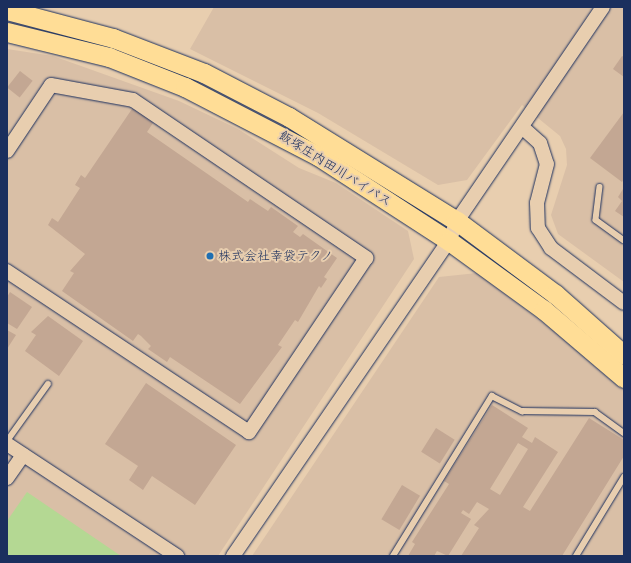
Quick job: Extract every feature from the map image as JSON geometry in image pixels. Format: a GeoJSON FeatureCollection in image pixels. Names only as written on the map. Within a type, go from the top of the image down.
{"type":"FeatureCollection","features":[{"type":"Feature","properties":{"kind":"highway","name":"飯塚庄内田川バイパス"},"geometry":{"type":"LineString","coordinates":[[7,10],[113,38],[204,73],[289,117],[457,221],[555,294],[624,355]]}},
{"type":"Feature","properties":{"kind":"highway","name":"飯塚庄内田川バイパス"},"geometry":{"type":"LineString","coordinates":[[7,32],[48,40],[110,57],[253,120],[318,156],[449,241],[544,310],[624,378]]}},
{"type":"Feature","properties":{"kind":"highway"},"geometry":{"type":"LineString","coordinates":[[7,36],[48,40]]}},
{"type":"Feature","properties":{"kind":"street"},"geometry":{"type":"LineString","coordinates":[[233,556],[449,241],[457,221],[603,7]]}},
{"type":"Feature","properties":{"kind":"street"},"geometry":{"type":"LineString","coordinates":[[7,151],[51,85],[133,100],[366,258],[249,432],[7,271]]}},
{"type":"Feature","properties":{"kind":"street"},"geometry":{"type":"LineString","coordinates":[[522,127],[540,143],[547,164],[537,203],[538,228],[551,248],[624,303]]}},
{"type":"Feature","properties":{"kind":"street"},"geometry":{"type":"LineString","coordinates":[[7,443],[177,556]]}},
{"type":"Feature","properties":{"kind":"street"},"geometry":{"type":"LineString","coordinates":[[7,478],[23,455]]}},
{"type":"Feature","properties":{"kind":"lane"},"geometry":{"type":"LineString","coordinates":[[600,187],[596,220],[624,240]]}},
{"type":"Feature","properties":{"kind":"lane"},"geometry":{"type":"LineString","coordinates":[[7,443],[48,384]]}},
{"type":"Feature","properties":{"kind":"lane"},"geometry":{"type":"LineString","coordinates":[[393,556],[492,396],[522,411],[595,412],[624,433]]}},
{"type":"Feature","properties":{"kind":"lane"},"geometry":{"type":"LineString","coordinates":[[576,556],[624,477]]}},
{"type":"Feature","properties":{"kind":"shaded area"},"geometry":{"type":"Polygon","coordinates":[[[214,7],[624,7],[624,282],[558,234],[551,215],[567,165],[566,149],[560,136],[522,105],[467,180],[438,185],[318,113],[190,49],[214,7]]]}},
{"type":"Feature","properties":{"kind":"shaded area"},"geometry":{"type":"Polygon","coordinates":[[[7,49],[53,56],[179,101],[238,129],[299,168],[336,183],[408,231],[414,259],[218,556],[7,556],[7,49]]]}},
{"type":"Feature","properties":{"kind":"shaded area"},"geometry":{"type":"Polygon","coordinates":[[[477,273],[582,352],[624,389],[624,556],[252,556],[439,277],[477,273]]]}},
{"type":"Feature","properties":{"kind":"green space"},"geometry":{"type":"Polygon","coordinates":[[[27,492],[121,556],[7,556],[7,521],[27,492]]]}},
{"type":"Feature","properties":{"kind":"building"},"geometry":{"type":"Polygon","coordinates":[[[622,56],[624,57],[624,77],[613,69],[622,56]]]}},
{"type":"Feature","properties":{"kind":"building"},"geometry":{"type":"Polygon","coordinates":[[[20,71],[33,81],[20,97],[7,88],[20,71]]]}},
{"type":"Feature","properties":{"kind":"building","name":"株式会社幸袋テクノ"},"geometry":{"type":"Polygon","coordinates":[[[134,106],[155,120],[147,132],[248,202],[250,199],[268,211],[271,207],[298,226],[293,232],[300,237],[303,234],[337,258],[324,277],[327,279],[321,288],[319,286],[298,322],[295,320],[278,345],[282,347],[240,404],[170,357],[167,362],[148,349],[151,346],[138,334],[133,341],[62,291],[74,273],[70,271],[85,254],[48,225],[52,218],[58,222],[80,188],[75,185],[81,175],[85,178],[134,106]]]}},
{"type":"Feature","properties":{"kind":"building"},"geometry":{"type":"Polygon","coordinates":[[[624,112],[624,179],[622,182],[590,158],[624,112]]]}},
{"type":"Feature","properties":{"kind":"building"},"geometry":{"type":"Polygon","coordinates":[[[623,189],[624,217],[615,211],[622,201],[618,197],[623,189]]]}},
{"type":"Feature","properties":{"kind":"building"},"geometry":{"type":"Polygon","coordinates":[[[10,292],[32,307],[17,329],[7,323],[7,297],[10,292]]]}},
{"type":"Feature","properties":{"kind":"building"},"geometry":{"type":"Polygon","coordinates":[[[48,316],[83,341],[59,376],[25,351],[36,335],[31,332],[48,316]]]}},
{"type":"Feature","properties":{"kind":"building"},"geometry":{"type":"Polygon","coordinates":[[[7,330],[16,335],[7,349],[7,330]]]}},
{"type":"Feature","properties":{"kind":"building"},"geometry":{"type":"Polygon","coordinates":[[[146,383],[236,445],[195,505],[152,476],[143,490],[129,480],[138,466],[105,444],[146,383]]]}},
{"type":"Feature","properties":{"kind":"building"},"geometry":{"type":"Polygon","coordinates":[[[492,405],[528,428],[522,437],[532,443],[535,437],[558,452],[523,507],[530,511],[589,418],[624,440],[624,456],[562,556],[461,556],[479,528],[474,525],[489,509],[477,502],[469,514],[463,510],[461,513],[471,519],[448,556],[437,551],[434,556],[408,556],[415,544],[412,542],[449,484],[444,481],[492,405]],[[518,443],[490,489],[500,495],[528,449],[518,443]]]}},
{"type":"Feature","properties":{"kind":"building"},"geometry":{"type":"Polygon","coordinates":[[[436,428],[455,440],[440,463],[421,452],[436,428]]]}},
{"type":"Feature","properties":{"kind":"building"},"geometry":{"type":"Polygon","coordinates":[[[402,485],[420,496],[399,530],[381,519],[402,485]]]}},
{"type":"Feature","properties":{"kind":"place","name":"株式会社幸袋テクノ"},"geometry":{"type":"Point","coordinates":[210,256]}}]}
